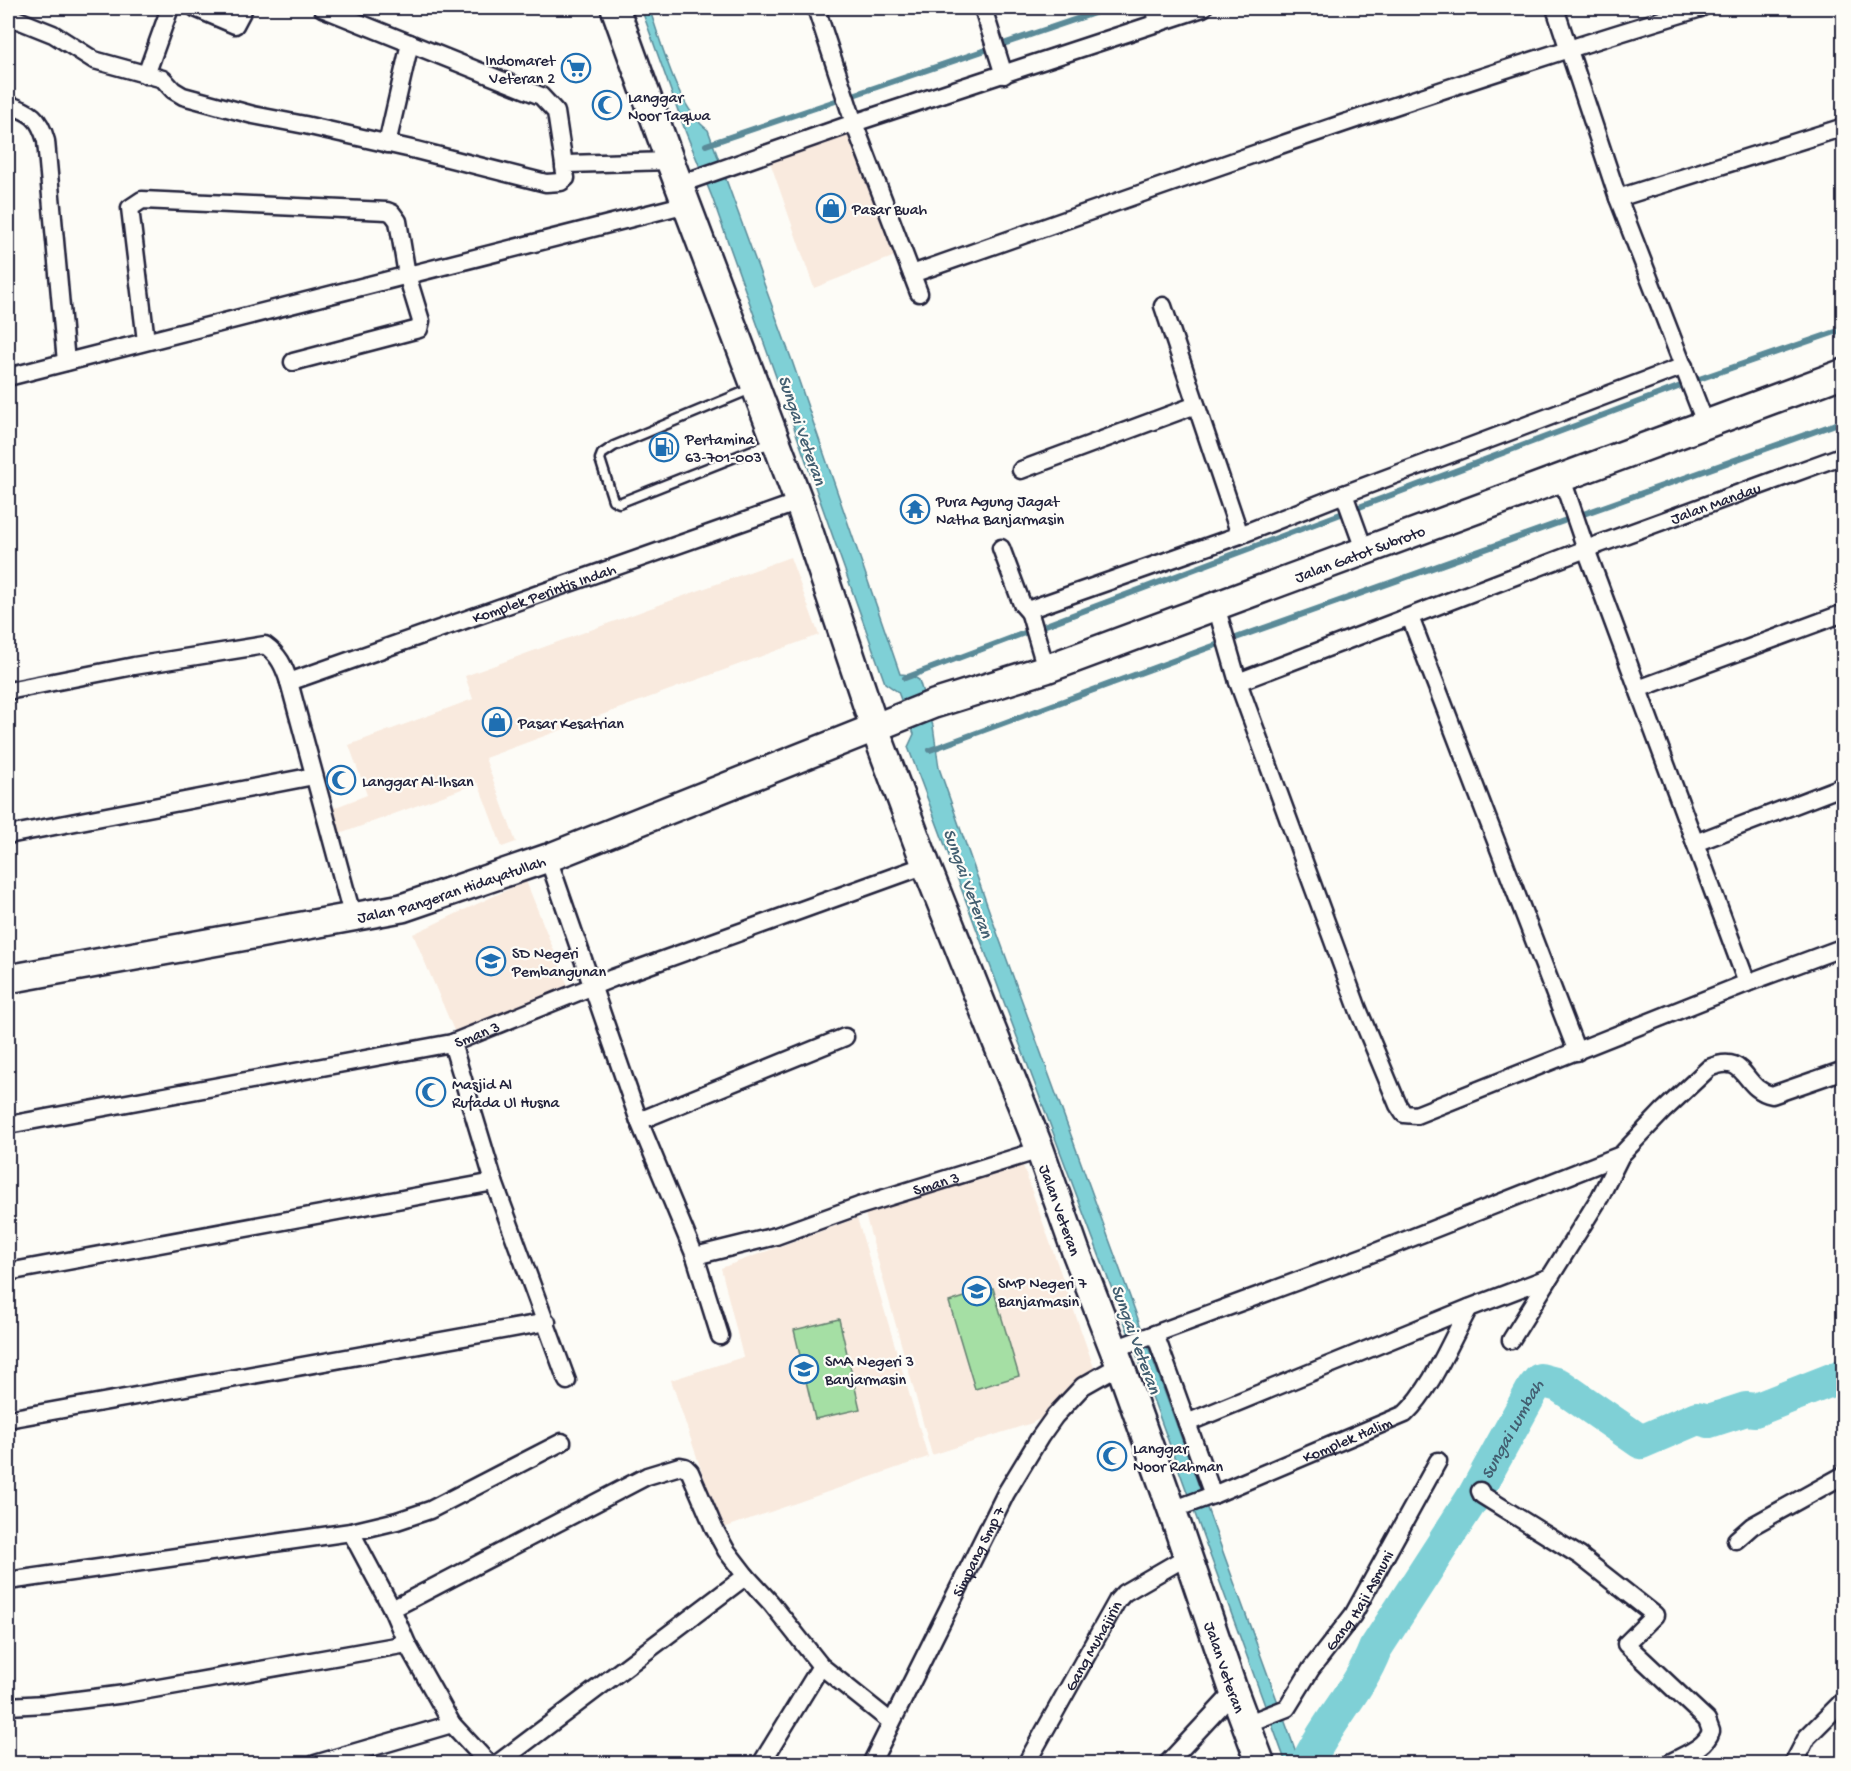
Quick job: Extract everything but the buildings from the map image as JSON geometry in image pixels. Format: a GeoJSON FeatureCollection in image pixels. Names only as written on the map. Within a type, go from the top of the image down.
{"type":"FeatureCollection","features":[{"type":"Feature","properties":{"kind":"main road","name":"Jalan Veteran"},"geometry":{"type":"LineString","coordinates":[[615,8],[684,182],[799,502],[875,729],[926,865],[1040,1150],[1076,1252],[1120,1353],[1178,1508],[1188,1556],[1234,1692],[1253,1721],[1261,1764]]}},
{"type":"Feature","properties":{"kind":"main road","name":"Jalan Gatot Subroto"},"geometry":{"type":"LineString","coordinates":[[875,729],[934,704],[1218,614],[1365,552],[1566,491],[1706,425],[1844,373]]}},
{"type":"Feature","properties":{"kind":"main road","name":"Jalan Pangeran Hidayatullah"},"geometry":{"type":"LineString","coordinates":[[8,979],[402,908],[548,858],[875,729]]}},
{"type":"Feature","properties":{"kind":"street"},"geometry":{"type":"LineString","coordinates":[[146,75],[170,8]]}},
{"type":"Feature","properties":{"kind":"street"},"geometry":{"type":"LineString","coordinates":[[195,8],[235,25],[243,8]]}},
{"type":"Feature","properties":{"kind":"street"},"geometry":{"type":"LineString","coordinates":[[8,16],[53,34],[94,60],[163,80],[183,96],[253,116],[387,144],[546,183],[563,181],[566,178],[556,112],[541,96],[322,8]]}},
{"type":"Feature","properties":{"kind":"street"},"geometry":{"type":"LineString","coordinates":[[816,8],[854,123],[919,293]]}},
{"type":"Feature","properties":{"kind":"street"},"geometry":{"type":"LineString","coordinates":[[983,8],[1004,75]]}},
{"type":"Feature","properties":{"kind":"street"},"geometry":{"type":"LineString","coordinates":[[8,376],[407,275],[731,167],[854,123],[1004,75],[1156,16],[1203,8]]}},
{"type":"Feature","properties":{"kind":"street"},"geometry":{"type":"LineString","coordinates":[[1556,8],[1618,198],[1706,425]]}},
{"type":"Feature","properties":{"kind":"street"},"geometry":{"type":"LineString","coordinates":[[912,274],[1349,120],[1568,48],[1701,8]]}},
{"type":"Feature","properties":{"kind":"street"},"geometry":{"type":"LineString","coordinates":[[387,144],[410,43]]}},
{"type":"Feature","properties":{"kind":"street"},"geometry":{"type":"LineString","coordinates":[[8,104],[29,112],[38,120],[46,141],[66,362]]}},
{"type":"Feature","properties":{"kind":"street"},"geometry":{"type":"LineString","coordinates":[[1618,198],[1844,127]]}},
{"type":"Feature","properties":{"kind":"street"},"geometry":{"type":"LineString","coordinates":[[564,165],[684,182]]}},
{"type":"Feature","properties":{"kind":"street"},"geometry":{"type":"LineString","coordinates":[[146,341],[130,208],[142,200],[392,213],[398,221],[407,275],[420,321],[419,329],[292,362]]}},
{"type":"Feature","properties":{"kind":"street"},"geometry":{"type":"LineString","coordinates":[[1163,306],[1240,535]]}},
{"type":"Feature","properties":{"kind":"street"},"geometry":{"type":"LineString","coordinates":[[1030,616],[1033,608],[1345,498],[1686,371]]}},
{"type":"Feature","properties":{"kind":"street"},"geometry":{"type":"LineString","coordinates":[[1021,470],[1196,405]]}},
{"type":"Feature","properties":{"kind":"street","name":"Jalan Mandau"},"geometry":{"type":"LineString","coordinates":[[1238,682],[1586,549],[1844,455]]}},
{"type":"Feature","properties":{"kind":"street"},"geometry":{"type":"LineString","coordinates":[[1566,491],[1747,983]]}},
{"type":"Feature","properties":{"kind":"street"},"geometry":{"type":"LineString","coordinates":[[1345,498],[1365,552]]}},
{"type":"Feature","properties":{"kind":"street","name":"Komplek Perintis Indah"},"geometry":{"type":"LineString","coordinates":[[289,682],[799,502]]}},
{"type":"Feature","properties":{"kind":"street"},"geometry":{"type":"LineString","coordinates":[[1001,548],[1022,604],[1030,616],[1046,669]]}},
{"type":"Feature","properties":{"kind":"street"},"geometry":{"type":"LineString","coordinates":[[1638,688],[1844,613]]}},
{"type":"Feature","properties":{"kind":"street"},"geometry":{"type":"LineString","coordinates":[[1218,614],[1238,682],[1358,1009],[1398,1105],[1404,1114],[1416,1115],[1747,983],[1844,947]]}},
{"type":"Feature","properties":{"kind":"street"},"geometry":{"type":"LineString","coordinates":[[1410,617],[1577,1052]]}},
{"type":"Feature","properties":{"kind":"street"},"geometry":{"type":"LineString","coordinates":[[8,691],[134,666],[265,645],[276,653],[283,663],[353,918]]}},
{"type":"Feature","properties":{"kind":"street"},"geometry":{"type":"LineString","coordinates":[[8,835],[314,776]]}},
{"type":"Feature","properties":{"kind":"street"},"geometry":{"type":"LineString","coordinates":[[1695,843],[1844,786]]}},
{"type":"Feature","properties":{"kind":"street"},"geometry":{"type":"LineString","coordinates":[[548,858],[639,1121],[695,1256],[720,1336]]}},
{"type":"Feature","properties":{"kind":"street","name":"Sman 3"},"geometry":{"type":"LineString","coordinates":[[8,1125],[452,1043],[591,987],[926,865]]}},
{"type":"Feature","properties":{"kind":"street"},"geometry":{"type":"LineString","coordinates":[[639,1121],[845,1037]]}},
{"type":"Feature","properties":{"kind":"street"},"geometry":{"type":"LineString","coordinates":[[452,1043],[494,1182],[567,1382]]}},
{"type":"Feature","properties":{"kind":"street"},"geometry":{"type":"LineString","coordinates":[[1511,1340],[1600,1197],[1621,1155],[1708,1068],[1726,1062],[1734,1064],[1765,1094],[1772,1095],[1844,1070]]}},
{"type":"Feature","properties":{"kind":"street","name":"Sman 3"},"geometry":{"type":"LineString","coordinates":[[695,1256],[776,1236],[859,1206],[1040,1150]]}},
{"type":"Feature","properties":{"kind":"street","name":"Simpang Smp 7"},"geometry":{"type":"LineString","coordinates":[[871,1764],[1006,1493],[1055,1416],[1083,1386],[1120,1353],[1150,1336],[1368,1255],[1621,1155]]}},
{"type":"Feature","properties":{"kind":"street"},"geometry":{"type":"LineString","coordinates":[[8,1272],[494,1182]]}},
{"type":"Feature","properties":{"kind":"street"},"geometry":{"type":"LineString","coordinates":[[1187,1423],[1550,1276]]}},
{"type":"Feature","properties":{"kind":"street","name":"Komplek Halim"},"geometry":{"type":"LineString","coordinates":[[1178,1508],[1405,1414],[1424,1390],[1469,1308]]}},
{"type":"Feature","properties":{"kind":"street"},"geometry":{"type":"LineString","coordinates":[[8,1419],[547,1322]]}},
{"type":"Feature","properties":{"kind":"street"},"geometry":{"type":"LineString","coordinates":[[1150,1336],[1187,1423],[1210,1496]]}},
{"type":"Feature","properties":{"kind":"street"},"geometry":{"type":"LineString","coordinates":[[8,1581],[351,1532],[398,1521],[430,1510],[562,1442]]}},
{"type":"Feature","properties":{"kind":"street","name":"Gang Haji Asmuni"},"geometry":{"type":"LineString","coordinates":[[1253,1721],[1287,1708],[1311,1669],[1353,1616],[1438,1461]]}},
{"type":"Feature","properties":{"kind":"street"},"geometry":{"type":"LineString","coordinates":[[392,1609],[647,1476],[680,1466],[690,1472],[714,1528],[726,1550],[746,1576],[821,1665],[891,1722]]}},
{"type":"Feature","properties":{"kind":"street"},"geometry":{"type":"LineString","coordinates":[[1736,1540],[1752,1526],[1844,1475]]}},
{"type":"Feature","properties":{"kind":"street"},"geometry":{"type":"LineString","coordinates":[[1480,1491],[1482,1495],[1580,1556],[1655,1615],[1626,1644],[1707,1720],[1712,1731],[1709,1739],[1702,1745],[1668,1764]]}},
{"type":"Feature","properties":{"kind":"street"},"geometry":{"type":"LineString","coordinates":[[351,1532],[392,1609],[407,1644],[452,1724],[489,1764]]}},
{"type":"Feature","properties":{"kind":"street","name":"Gang Muhajirin"},"geometry":{"type":"LineString","coordinates":[[1026,1764],[1117,1601],[1124,1593],[1188,1556]]}},
{"type":"Feature","properties":{"kind":"street"},"geometry":{"type":"LineString","coordinates":[[497,1764],[746,1576]]}},
{"type":"Feature","properties":{"kind":"street"},"geometry":{"type":"LineString","coordinates":[[8,1706],[46,1704],[125,1694],[407,1644]]}},
{"type":"Feature","properties":{"kind":"street"},"geometry":{"type":"LineString","coordinates":[[761,1764],[821,1665]]}},
{"type":"Feature","properties":{"kind":"street"},"geometry":{"type":"LineString","coordinates":[[1167,1764],[1234,1692]]}},
{"type":"Feature","properties":{"kind":"street"},"geometry":{"type":"LineString","coordinates":[[1793,1764],[1807,1737],[1844,1700]]}},
{"type":"Feature","properties":{"kind":"street"},"geometry":{"type":"LineString","coordinates":[[318,1763],[452,1724]]}},
{"type":"Feature","properties":{"kind":"lane"},"geometry":{"type":"LineString","coordinates":[[756,387],[614,446],[602,454],[600,459],[613,500],[619,502],[776,441]]}},
{"type":"Feature","properties":{"kind":"shaded area","name":"Pasar Buah"},"geometry":{"type":"Polygon","coordinates":[[[847,131],[895,256],[814,288],[769,159],[847,131]]]}},
{"type":"Feature","properties":{"kind":"shaded area","name":"Pasar Kesatrian"},"geometry":{"type":"Polygon","coordinates":[[[790,557],[819,635],[485,758],[516,842],[502,847],[478,783],[337,835],[328,810],[367,795],[349,745],[473,699],[465,676],[790,557]]]}},
{"type":"Feature","properties":{"kind":"shaded area","name":"SD Negeri Pembangunan"},"geometry":{"type":"Polygon","coordinates":[[[526,881],[569,988],[455,1033],[413,934],[526,881]]]}},
{"type":"Feature","properties":{"kind":"shaded area","name":"SMP Negeri 7 Banjarmasin"},"geometry":{"type":"Polygon","coordinates":[[[1021,1160],[1097,1376],[1052,1412],[1032,1423],[932,1455],[863,1207],[1021,1160]]]}},
{"type":"Feature","properties":{"kind":"shaded area","name":"SMA Negeri 3 Banjarmasin"},"geometry":{"type":"Polygon","coordinates":[[[857,1218],[928,1457],[721,1529],[671,1380],[743,1357],[721,1268],[857,1218]]]}},
{"type":"Feature","properties":{"kind":"green space"},"geometry":{"type":"Polygon","coordinates":[[[993,1288],[1019,1376],[975,1389],[949,1302],[993,1288]]]}},
{"type":"Feature","properties":{"kind":"green space"},"geometry":{"type":"Polygon","coordinates":[[[839,1319],[860,1409],[815,1419],[794,1330],[839,1319]]]}},
{"type":"Feature","properties":{"kind":"water","name":"Sungai Veteran"},"geometry":{"type":"Polygon","coordinates":[[[641,8],[649,8],[679,91],[697,120],[708,130],[791,358],[900,674],[911,675],[919,680],[933,726],[939,768],[991,916],[1300,1763],[1286,1763],[1145,1377],[908,747],[914,734],[898,692],[885,683],[712,197],[686,133],[641,8]]]}},
{"type":"Feature","properties":{"kind":"waterway"},"geometry":{"type":"LineString","coordinates":[[706,145],[1109,8]]}},
{"type":"Feature","properties":{"kind":"waterway"},"geometry":{"type":"LineString","coordinates":[[905,678],[1702,378],[1844,329]]}},
{"type":"Feature","properties":{"kind":"waterway"},"geometry":{"type":"LineString","coordinates":[[930,750],[1205,649],[1844,421]]}},
{"type":"Feature","properties":{"kind":"waterway","name":"Sungai Lumbah"},"geometry":{"type":"LineString","coordinates":[[1307,1764],[1360,1679],[1375,1649],[1474,1496],[1540,1380],[1559,1385],[1641,1442],[1697,1418],[1709,1421],[1746,1409],[1755,1410],[1844,1375]]}},
{"type":"Feature","properties":{"kind":"place","name":"Indomaret Veteran 2"},"geometry":{"type":"Point","coordinates":[576,68]}},
{"type":"Feature","properties":{"kind":"place","name":"Langgar Noor Taqwa"},"geometry":{"type":"Point","coordinates":[607,105]}},
{"type":"Feature","properties":{"kind":"place","name":"Pasar Buah"},"geometry":{"type":"Point","coordinates":[831,208]}},
{"type":"Feature","properties":{"kind":"place","name":"Pertamina 63-701-003"},"geometry":{"type":"Point","coordinates":[664,447]}},
{"type":"Feature","properties":{"kind":"place","name":"Pura Agung Jagat Natha Banjarmasin"},"geometry":{"type":"Point","coordinates":[915,509]}},
{"type":"Feature","properties":{"kind":"place","name":"Pasar Kesatrian"},"geometry":{"type":"Point","coordinates":[497,722]}},
{"type":"Feature","properties":{"kind":"place","name":"Langgar Al-Ihsan"},"geometry":{"type":"Point","coordinates":[341,780]}},
{"type":"Feature","properties":{"kind":"place","name":"SD Negeri Pembangunan"},"geometry":{"type":"Point","coordinates":[491,961]}},
{"type":"Feature","properties":{"kind":"place","name":"Masjid Al Rufada Ul Husna"},"geometry":{"type":"Point","coordinates":[431,1092]}},
{"type":"Feature","properties":{"kind":"place","name":"SMP Negeri 7 Banjarmasin"},"geometry":{"type":"Point","coordinates":[977,1291]}},
{"type":"Feature","properties":{"kind":"place","name":"SMA Negeri 3 Banjarmasin"},"geometry":{"type":"Point","coordinates":[804,1369]}},
{"type":"Feature","properties":{"kind":"place","name":"Langgar Noor Rahman"},"geometry":{"type":"Point","coordinates":[1112,1456]}}]}
